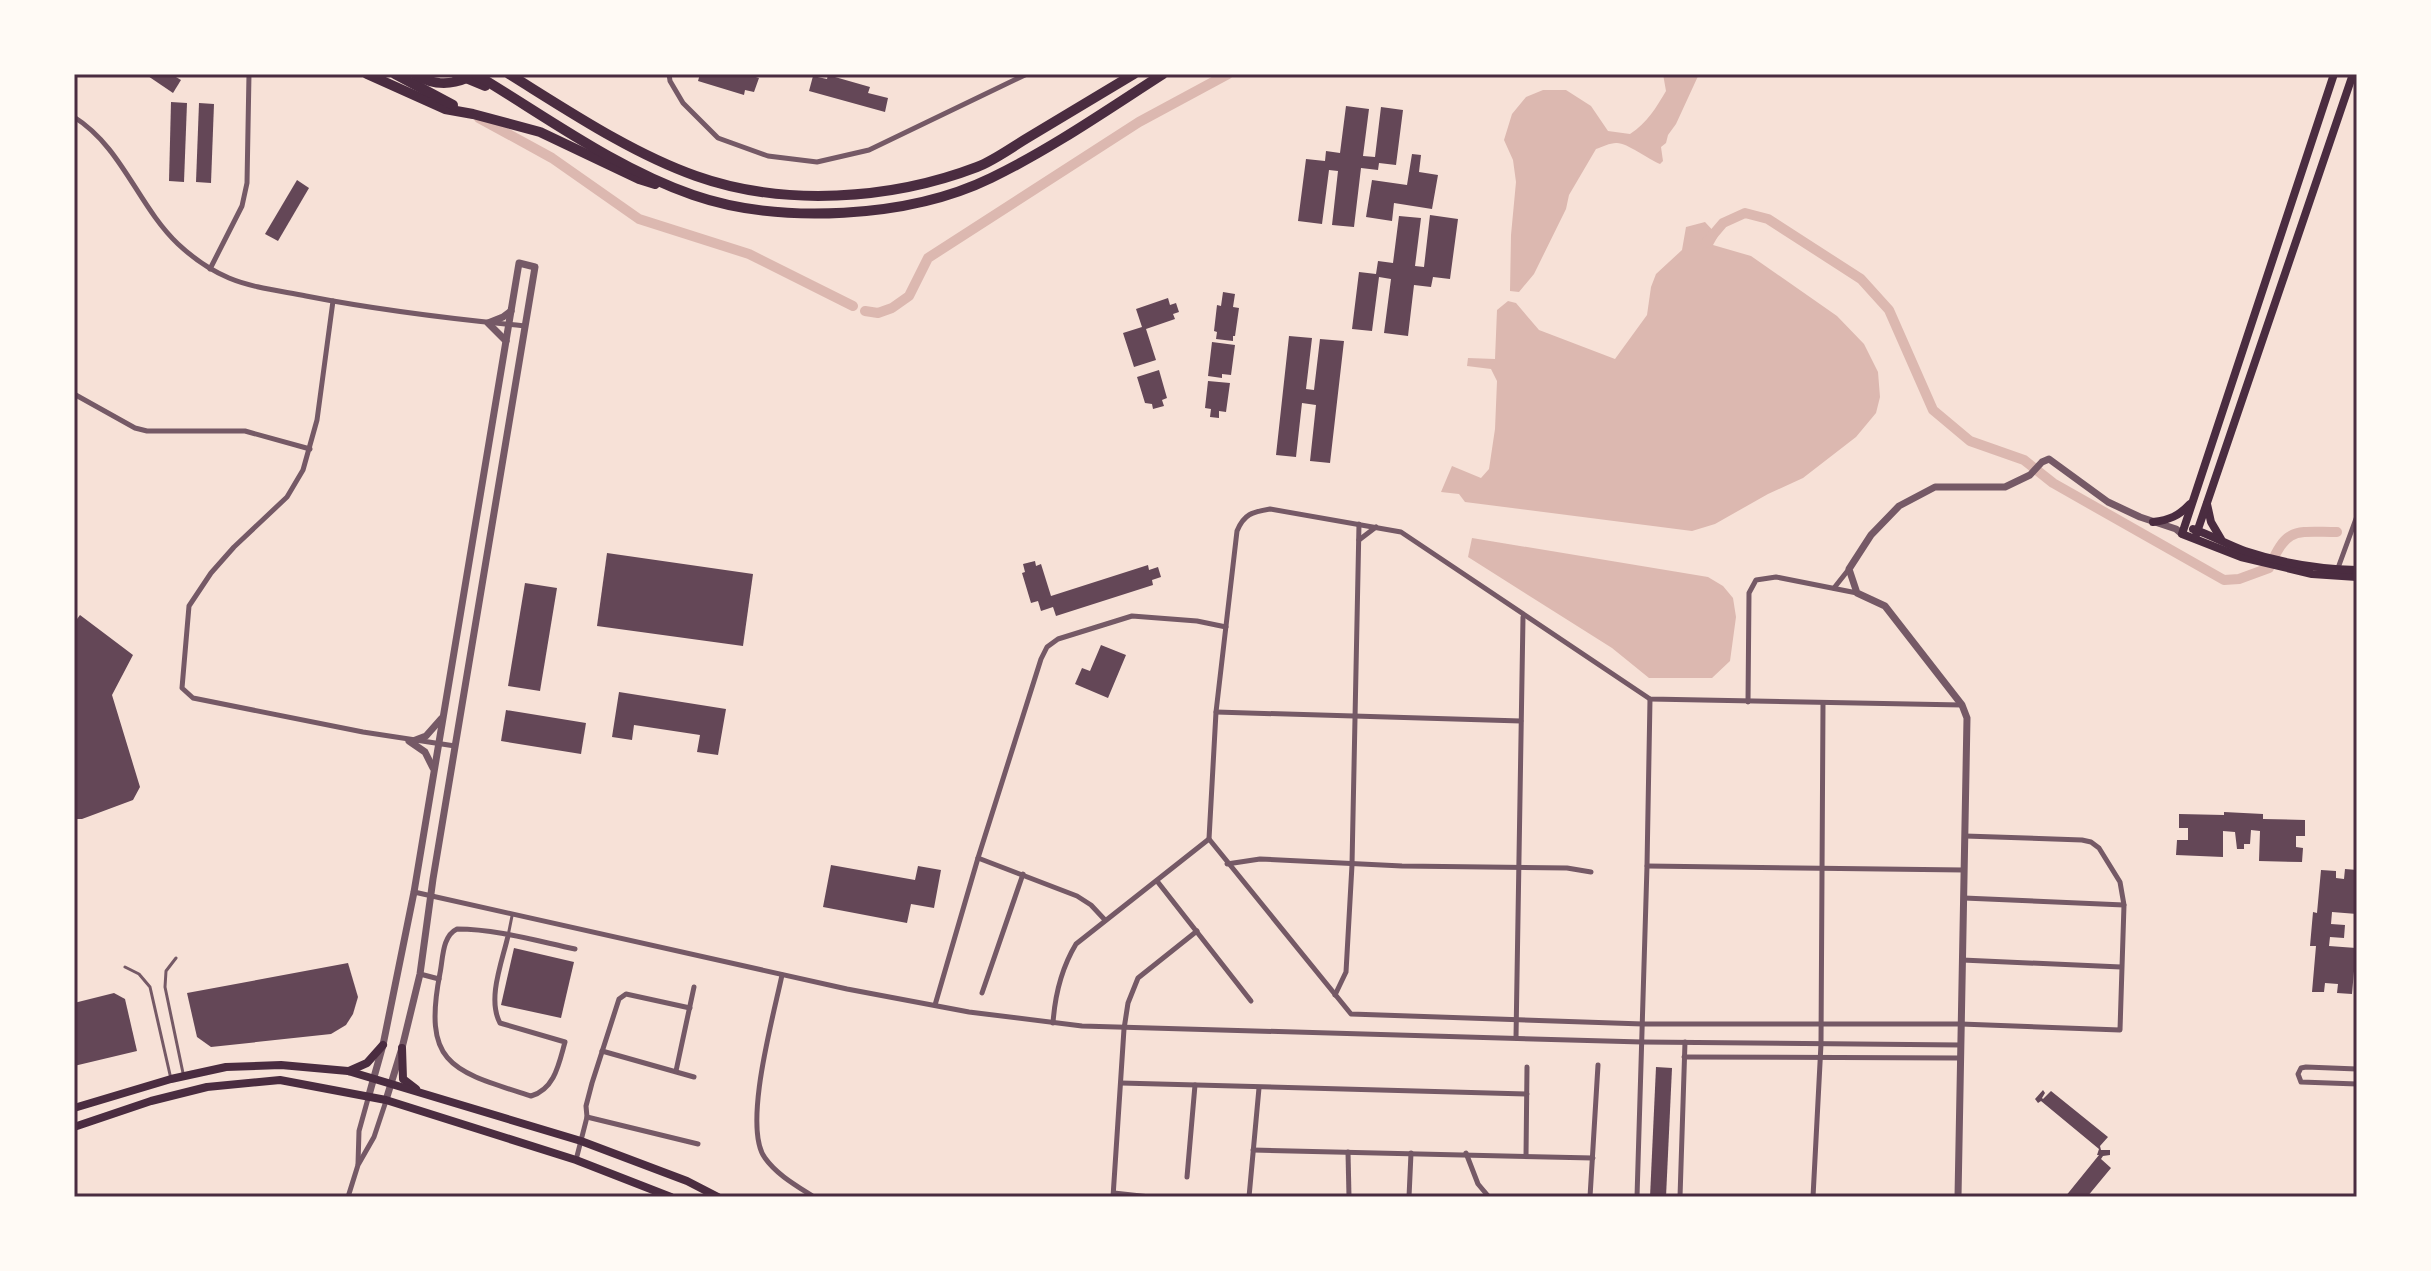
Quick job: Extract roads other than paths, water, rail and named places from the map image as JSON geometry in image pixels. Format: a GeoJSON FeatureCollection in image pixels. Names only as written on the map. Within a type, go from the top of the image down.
{"type":"FeatureCollection","features":[{"type":"Feature","properties":{"kind":"highway"},"geometry":{"type":"LineString","coordinates":[[367,74],[445,109],[540,132],[639,179],[712,200],[797,213],[846,213],[894,208],[946,196],[990,179],[1060,140],[1163,74]]}},
{"type":"Feature","properties":{"kind":"highway"},"geometry":{"type":"LineString","coordinates":[[395,74],[473,114]]}},
{"type":"Feature","properties":{"kind":"highway"},"geometry":{"type":"LineString","coordinates":[[415,74],[438,84],[454,84],[473,74],[608,155],[692,195]]}},
{"type":"Feature","properties":{"kind":"highway"},"geometry":{"type":"LineString","coordinates":[[456,74],[517,99]]}},
{"type":"Feature","properties":{"kind":"highway"},"geometry":{"type":"LineString","coordinates":[[509,74],[606,132],[695,176],[725,185],[844,196],[930,182],[979,166],[1134,74]]}},
{"type":"Feature","properties":{"kind":"main road"},"geometry":{"type":"LineString","coordinates":[[2266,560],[2222,540],[2181,530],[2334,74]]}},
{"type":"Feature","properties":{"kind":"main road"},"geometry":{"type":"LineString","coordinates":[[2196,534],[2353,74]]}},
{"type":"Feature","properties":{"kind":"main road"},"geometry":{"type":"LineString","coordinates":[[2153,522],[2169,520],[2183,512],[2193,501]]}},
{"type":"Feature","properties":{"kind":"main road"},"geometry":{"type":"LineString","coordinates":[[2207,503],[2211,522],[2222,540]]}},
{"type":"Feature","properties":{"kind":"main road"},"geometry":{"type":"LineString","coordinates":[[2196,534],[2241,557],[2357,577]]}},
{"type":"Feature","properties":{"kind":"main road"},"geometry":{"type":"LineString","coordinates":[[2338,573],[2357,570]]}},
{"type":"Feature","properties":{"kind":"main road"},"geometry":{"type":"LineString","coordinates":[[348,1071],[367,1063],[383,1045]]}},
{"type":"Feature","properties":{"kind":"main road"},"geometry":{"type":"LineString","coordinates":[[402,1048],[403,1079],[425,1094]]}},
{"type":"Feature","properties":{"kind":"main road"},"geometry":{"type":"LineString","coordinates":[[74,1108],[171,1079],[244,1065],[348,1071],[581,1141],[687,1181],[718,1197]]}},
{"type":"Feature","properties":{"kind":"main road"},"geometry":{"type":"LineString","coordinates":[[74,1127],[151,1101],[207,1087],[280,1080],[386,1100],[576,1160],[671,1197]]}},
{"type":"Feature","properties":{"kind":"street"},"geometry":{"type":"LineString","coordinates":[[210,269],[242,206],[247,183],[249,74]]}},
{"type":"Feature","properties":{"kind":"street"},"geometry":{"type":"LineString","coordinates":[[669,74],[683,103],[718,138],[768,156],[817,162],[869,150],[1027,74]]}},
{"type":"Feature","properties":{"kind":"street"},"geometry":{"type":"LineString","coordinates":[[74,117],[103,140],[159,222],[176,241],[210,269],[243,283],[333,301],[525,326]]}},
{"type":"Feature","properties":{"kind":"street"},"geometry":{"type":"LineString","coordinates":[[348,1197],[386,1100],[420,974],[535,267],[519,263],[414,892],[383,1045],[359,1131],[358,1165]]}},
{"type":"Feature","properties":{"kind":"street"},"geometry":{"type":"LineString","coordinates":[[333,301],[317,420],[303,470],[287,497],[234,547],[211,573],[189,606],[182,688],[193,698],[411,741],[455,746]]}},
{"type":"Feature","properties":{"kind":"street"},"geometry":{"type":"LineString","coordinates":[[488,323],[511,311]]}},
{"type":"Feature","properties":{"kind":"street"},"geometry":{"type":"LineString","coordinates":[[488,323],[506,341]]}},
{"type":"Feature","properties":{"kind":"street"},"geometry":{"type":"LineString","coordinates":[[74,394],[135,428],[147,431],[245,431],[310,449]]}},
{"type":"Feature","properties":{"kind":"street"},"geometry":{"type":"LineString","coordinates":[[1834,589],[1871,535],[1899,506],[1935,487],[2005,487],[2030,475],[2049,459],[2108,502],[2153,522],[2181,530]]}},
{"type":"Feature","properties":{"kind":"street"},"geometry":{"type":"LineString","coordinates":[[1962,705],[1650,699],[1407,535],[1394,530],[1270,509],[1249,513],[1237,531],[1216,712],[1209,839],[1351,1014],[1643,1024],[1961,1024],[2120,1030],[2124,905],[2120,882],[2108,860],[2091,842],[2082,840],[1965,836]]}},
{"type":"Feature","properties":{"kind":"street"},"geometry":{"type":"LineString","coordinates":[[2338,573],[2357,516]]}},
{"type":"Feature","properties":{"kind":"street"},"geometry":{"type":"LineString","coordinates":[[1351,523],[1358,541]]}},
{"type":"Feature","properties":{"kind":"street"},"geometry":{"type":"LineString","coordinates":[[1335,995],[1346,972],[1352,865],[1359,524]]}},
{"type":"Feature","properties":{"kind":"street"},"geometry":{"type":"LineString","coordinates":[[1358,541],[1376,527]]}},
{"type":"Feature","properties":{"kind":"street"},"geometry":{"type":"LineString","coordinates":[[1849,569],[1857,593]]}},
{"type":"Feature","properties":{"kind":"street"},"geometry":{"type":"LineString","coordinates":[[1748,702],[1749,593],[1756,580],[1776,577],[1857,593],[1885,606],[1962,705],[1967,718],[1958,1197]]}},
{"type":"Feature","properties":{"kind":"street"},"geometry":{"type":"LineString","coordinates":[[935,1005],[978,858],[1047,647],[1058,639],[1132,616],[1197,621],[1226,627]]}},
{"type":"Feature","properties":{"kind":"street"},"geometry":{"type":"LineString","coordinates":[[1516,1038],[1523,616]]}},
{"type":"Feature","properties":{"kind":"street"},"geometry":{"type":"LineString","coordinates":[[1637,1197],[1650,699]]}},
{"type":"Feature","properties":{"kind":"street"},"geometry":{"type":"LineString","coordinates":[[1813,1197],[1821,1044],[1823,703]]}},
{"type":"Feature","properties":{"kind":"street"},"geometry":{"type":"LineString","coordinates":[[1216,712],[1521,721]]}},
{"type":"Feature","properties":{"kind":"street"},"geometry":{"type":"LineString","coordinates":[[411,741],[426,736],[443,716]]}},
{"type":"Feature","properties":{"kind":"street"},"geometry":{"type":"LineString","coordinates":[[411,741],[430,758],[434,770]]}},
{"type":"Feature","properties":{"kind":"street"},"geometry":{"type":"LineString","coordinates":[[1053,1023],[1057,988],[1076,944],[1209,839]]}},
{"type":"Feature","properties":{"kind":"street"},"geometry":{"type":"LineString","coordinates":[[978,858],[1077,896],[1105,920]]}},
{"type":"Feature","properties":{"kind":"street"},"geometry":{"type":"LineString","coordinates":[[1227,864],[1260,859],[1352,865],[1567,868],[1591,872]]}},
{"type":"Feature","properties":{"kind":"street"},"geometry":{"type":"LineString","coordinates":[[1647,866],[1964,870]]}},
{"type":"Feature","properties":{"kind":"street"},"geometry":{"type":"LineString","coordinates":[[982,993],[1023,874]]}},
{"type":"Feature","properties":{"kind":"street"},"geometry":{"type":"LineString","coordinates":[[1157,881],[1251,1001]]}},
{"type":"Feature","properties":{"kind":"street"},"geometry":{"type":"LineString","coordinates":[[414,892],[782,975],[969,1012],[1053,1023],[1124,1029],[1642,1042],[1961,1045]]}},
{"type":"Feature","properties":{"kind":"street"},"geometry":{"type":"LineString","coordinates":[[1964,898],[2124,905]]}},
{"type":"Feature","properties":{"kind":"street"},"geometry":{"type":"LineString","coordinates":[[508,936],[497,987],[495,1013],[500,1023],[565,1042],[553,1080],[542,1093],[531,1096],[467,1074],[442,1052],[435,1030],[434,1007],[447,937],[457,929],[469,929],[508,936],[575,949]]}},
{"type":"Feature","properties":{"kind":"street"},"geometry":{"type":"LineString","coordinates":[[1150,1197],[1114,1195],[1128,1003],[1138,978],[1197,931]]}},
{"type":"Feature","properties":{"kind":"street"},"geometry":{"type":"LineString","coordinates":[[1962,960],[2122,967]]}},
{"type":"Feature","properties":{"kind":"street"},"geometry":{"type":"LineString","coordinates":[[420,974],[439,979]]}},
{"type":"Feature","properties":{"kind":"street"},"geometry":{"type":"LineString","coordinates":[[782,975],[759,1088],[758,1136],[766,1160],[814,1197]]}},
{"type":"Feature","properties":{"kind":"street"},"geometry":{"type":"LineString","coordinates":[[676,1071],[694,987]]}},
{"type":"Feature","properties":{"kind":"street"},"geometry":{"type":"LineString","coordinates":[[576,1160],[587,1117],[586,1106],[619,999],[626,994],[690,1008]]}},
{"type":"Feature","properties":{"kind":"street"},"geometry":{"type":"LineString","coordinates":[[1680,1197],[1685,1042]]}},
{"type":"Feature","properties":{"kind":"street"},"geometry":{"type":"LineString","coordinates":[[602,1051],[694,1077]]}},
{"type":"Feature","properties":{"kind":"street"},"geometry":{"type":"LineString","coordinates":[[1684,1057],[1960,1058]]}},
{"type":"Feature","properties":{"kind":"street"},"geometry":{"type":"LineString","coordinates":[[1590,1197],[1598,1065]]}},
{"type":"Feature","properties":{"kind":"street"},"geometry":{"type":"LineString","coordinates":[[1526,1156],[1527,1067]]}},
{"type":"Feature","properties":{"kind":"street"},"geometry":{"type":"LineString","coordinates":[[2357,1069],[2306,1067],[2301,1068],[2298,1074],[2301,1082],[2357,1084]]}},
{"type":"Feature","properties":{"kind":"street"},"geometry":{"type":"LineString","coordinates":[[1121,1083],[1527,1094]]}},
{"type":"Feature","properties":{"kind":"street"},"geometry":{"type":"LineString","coordinates":[[1187,1177],[1195,1085]]}},
{"type":"Feature","properties":{"kind":"street"},"geometry":{"type":"LineString","coordinates":[[1249,1197],[1259,1088]]}},
{"type":"Feature","properties":{"kind":"street"},"geometry":{"type":"LineString","coordinates":[[587,1117],[698,1144]]}},
{"type":"Feature","properties":{"kind":"street"},"geometry":{"type":"LineString","coordinates":[[1253,1150],[1593,1158]]}},
{"type":"Feature","properties":{"kind":"street"},"geometry":{"type":"LineString","coordinates":[[1348,1152],[1349,1197]]}},
{"type":"Feature","properties":{"kind":"street"},"geometry":{"type":"LineString","coordinates":[[1409,1197],[1411,1153]]}},
{"type":"Feature","properties":{"kind":"street"},"geometry":{"type":"LineString","coordinates":[[1466,1153],[1478,1184],[1489,1197]]}},
{"type":"Feature","properties":{"kind":"lane"},"geometry":{"type":"LineString","coordinates":[[508,936],[512,914]]}},
{"type":"Feature","properties":{"kind":"lane"},"geometry":{"type":"LineString","coordinates":[[176,958],[166,971],[165,987],[184,1077]]}},
{"type":"Feature","properties":{"kind":"lane"},"geometry":{"type":"LineString","coordinates":[[125,967],[139,974],[150,987],[171,1079]]}},
{"type":"Feature","properties":{"kind":"waterway"},"geometry":{"type":"LineString","coordinates":[[865,311],[878,313],[892,308],[909,296],[928,258],[1139,122],[1228,74]]}},
{"type":"Feature","properties":{"kind":"waterway"},"geometry":{"type":"LineString","coordinates":[[479,118],[552,158],[639,219],[749,254],[853,306]]}},
{"type":"Feature","properties":{"kind":"waterway"},"geometry":{"type":"LineString","coordinates":[[1706,243],[1723,223],[1745,213],[1768,219],[1861,279],[1889,310],[1933,410],[1970,441],[2024,460],[2053,483],[2224,580],[2239,579],[2269,568],[2281,545],[2294,534],[2337,532]]}}]}
